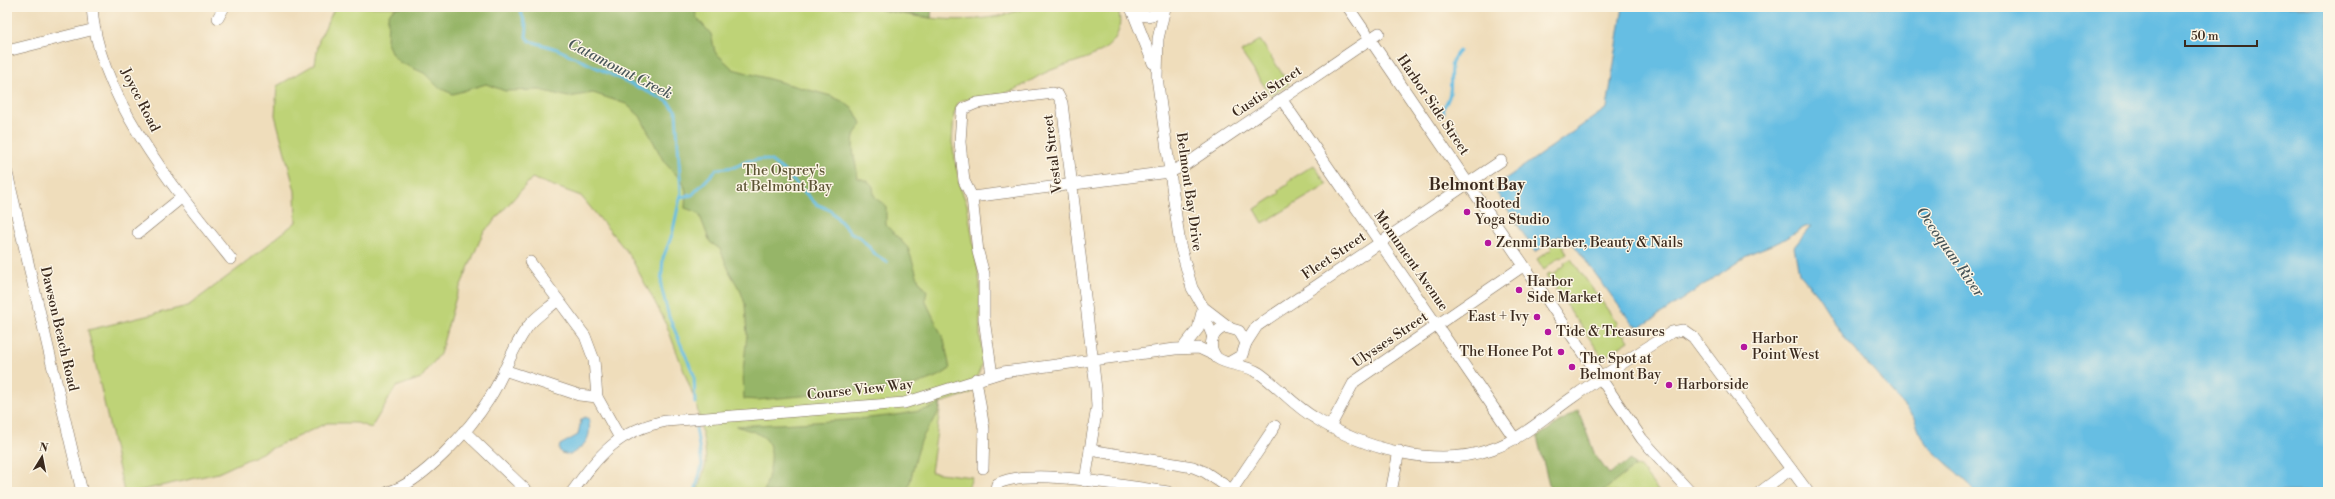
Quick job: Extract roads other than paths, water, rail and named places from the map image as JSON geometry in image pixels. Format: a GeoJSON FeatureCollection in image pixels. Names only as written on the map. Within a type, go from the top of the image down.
{"type":"FeatureCollection","features":[{"type":"Feature","properties":{"kind":"street","name":"Joyce Road"},"geometry":{"type":"LineString","coordinates":[[92,7],[95,29],[102,55],[121,101],[156,163],[181,198],[231,259]]}},
{"type":"Feature","properties":{"kind":"street"},"geometry":{"type":"LineString","coordinates":[[218,18],[224,7]]}},
{"type":"Feature","properties":{"kind":"street","name":"Belmont Bay Drive"},"geometry":{"type":"LineString","coordinates":[[1130,9],[1140,15],[1149,16],[1158,14],[1165,7]]}},
{"type":"Feature","properties":{"kind":"street","name":"Belmont Bay Drive"},"geometry":{"type":"LineString","coordinates":[[1157,77],[1158,40],[1165,7]]}},
{"type":"Feature","properties":{"kind":"street","name":"Harbor Side Street"},"geometry":{"type":"LineString","coordinates":[[1348,7],[1374,36],[1468,184],[1642,439],[1690,492]]}},
{"type":"Feature","properties":{"kind":"street","name":"Belmont Bay Drive"},"geometry":{"type":"LineString","coordinates":[[1130,9],[1150,53],[1157,77],[1183,261],[1192,288],[1203,307],[1212,338],[1211,349],[1214,355],[1223,361],[1258,372],[1301,409],[1330,427],[1363,442],[1398,451],[1460,457],[1493,449],[1515,439],[1599,378],[1672,332],[1683,330],[1687,331],[1693,337],[1808,492]]}},
{"type":"Feature","properties":{"kind":"street"},"geometry":{"type":"LineString","coordinates":[[7,51],[95,29]]}},
{"type":"Feature","properties":{"kind":"street","name":"Custis Street"},"geometry":{"type":"LineString","coordinates":[[972,197],[1170,172],[1186,165],[1374,36]]}},
{"type":"Feature","properties":{"kind":"street","name":"Vestal Street"},"geometry":{"type":"LineString","coordinates":[[992,374],[984,320],[985,281],[977,244],[972,197],[964,181],[960,142],[961,118],[965,108],[977,103],[1053,93],[1061,98],[1093,359],[1097,407],[1085,481]]}},
{"type":"Feature","properties":{"kind":"street","name":"Monument Avenue"},"geometry":{"type":"LineString","coordinates":[[1282,100],[1515,439]]}},
{"type":"Feature","properties":{"kind":"street","name":"Fleet Street"},"geometry":{"type":"LineString","coordinates":[[1246,346],[1258,326],[1501,161]]}},
{"type":"Feature","properties":{"kind":"street","name":"Dawson Beach Road"},"geometry":{"type":"LineString","coordinates":[[7,173],[82,492]]}},
{"type":"Feature","properties":{"kind":"street"},"geometry":{"type":"LineString","coordinates":[[138,233],[181,198]]}},
{"type":"Feature","properties":{"kind":"street"},"geometry":{"type":"LineString","coordinates":[[530,262],[590,347],[597,374],[597,397],[620,438]]}},
{"type":"Feature","properties":{"kind":"street","name":"Ulysses Street"},"geometry":{"type":"LineString","coordinates":[[1330,427],[1354,382],[1438,326],[1523,266]]}},
{"type":"Feature","properties":{"kind":"street"},"geometry":{"type":"LineString","coordinates":[[388,492],[406,489],[464,431],[489,399],[531,323],[558,300]]}},
{"type":"Feature","properties":{"kind":"street"},"geometry":{"type":"LineString","coordinates":[[1180,347],[1198,329],[1203,307]]}},
{"type":"Feature","properties":{"kind":"street","name":"Belmont Bay Drive"},"geometry":{"type":"LineString","coordinates":[[1203,307],[1242,334],[1258,372]]}},
{"type":"Feature","properties":{"kind":"street","name":"Fleet Street"},"geometry":{"type":"LineString","coordinates":[[1233,328],[1258,326]]}},
{"type":"Feature","properties":{"kind":"street"},"geometry":{"type":"LineString","coordinates":[[1212,338],[1218,330],[1233,328]]}},
{"type":"Feature","properties":{"kind":"street","name":"Course View Way"},"geometry":{"type":"LineString","coordinates":[[572,492],[599,456],[620,438],[649,424],[666,421],[904,402],[925,398],[992,374],[1180,347],[1212,338]]}},
{"type":"Feature","properties":{"kind":"street"},"geometry":{"type":"LineString","coordinates":[[1230,362],[1240,358],[1246,346]]}},
{"type":"Feature","properties":{"kind":"street","name":"Course View Way"},"geometry":{"type":"LineString","coordinates":[[1180,347],[1199,348],[1214,355]]}},
{"type":"Feature","properties":{"kind":"street"},"geometry":{"type":"LineString","coordinates":[[504,370],[579,395],[597,397]]}},
{"type":"Feature","properties":{"kind":"street"},"geometry":{"type":"LineString","coordinates":[[976,379],[984,429],[983,468]]}},
{"type":"Feature","properties":{"kind":"street"},"geometry":{"type":"LineString","coordinates":[[1090,450],[1193,467],[1205,472],[1233,491],[1275,426]]}},
{"type":"Feature","properties":{"kind":"street"},"geometry":{"type":"LineString","coordinates":[[464,431],[528,492]]}},
{"type":"Feature","properties":{"kind":"street"},"geometry":{"type":"LineString","coordinates":[[1391,492],[1398,451]]}},
{"type":"Feature","properties":{"kind":"street"},"geometry":{"type":"LineString","coordinates":[[1760,492],[1791,469]]}},
{"type":"Feature","properties":{"kind":"street"},"geometry":{"type":"LineString","coordinates":[[995,492],[997,484],[1005,480],[1041,477],[1168,492]]}},
{"type":"Feature","properties":{"kind":"water","name":"Occoquan River"},"geometry":{"type":"Polygon","coordinates":[[[1623,7],[2328,7],[2328,492],[1974,492],[1969,484],[1929,447],[1922,438],[1914,418],[1844,337],[1818,296],[1799,273],[1794,247],[1811,226],[1805,227],[1779,242],[1751,253],[1641,327],[1633,325],[1569,238],[1559,236],[1535,252],[1496,191],[1501,182],[1607,108],[1623,7]]]}},
{"type":"Feature","properties":{"kind":"water"},"geometry":{"type":"Polygon","coordinates":[[[585,417],[589,419],[589,432],[587,440],[580,448],[570,455],[561,453],[559,449],[560,445],[578,435],[581,420],[585,417]]]}},
{"type":"Feature","properties":{"kind":"waterway","name":"Catamount Creek"},"geometry":{"type":"LineString","coordinates":[[519,7],[527,28],[526,37],[530,41],[557,49],[667,101],[676,111],[681,193],[672,235],[663,258],[661,286],[669,317],[694,375],[695,403]]}},
{"type":"Feature","properties":{"kind":"waterway"},"geometry":{"type":"LineString","coordinates":[[1444,112],[1443,108],[1448,101],[1450,93],[1452,64],[1459,51]]}},
{"type":"Feature","properties":{"kind":"waterway"},"geometry":{"type":"LineString","coordinates":[[1456,130],[1466,149]]}},
{"type":"Feature","properties":{"kind":"waterway"},"geometry":{"type":"LineString","coordinates":[[680,197],[692,195],[717,169],[735,167],[747,161],[763,159],[771,161],[783,170],[816,204],[830,210],[850,232],[861,238],[876,255],[887,262]]}},
{"type":"Feature","properties":{"kind":"waterway","name":"Catamount Creek"},"geometry":{"type":"LineString","coordinates":[[695,492],[702,465],[696,428]]}},
{"type":"Feature","properties":{"kind":"place","name":"Rooted Yoga Studio"},"geometry":{"type":"Point","coordinates":[1467,212]}},
{"type":"Feature","properties":{"kind":"place","name":"Zenmi Barber, Beauty & Nails"},"geometry":{"type":"Point","coordinates":[1488,243]}},
{"type":"Feature","properties":{"kind":"place","name":"Harbor Side Market"},"geometry":{"type":"Point","coordinates":[1519,290]}},
{"type":"Feature","properties":{"kind":"place","name":"East + Ivy"},"geometry":{"type":"Point","coordinates":[1537,317]}},
{"type":"Feature","properties":{"kind":"place","name":"Tide & Treasures"},"geometry":{"type":"Point","coordinates":[1548,332]}},
{"type":"Feature","properties":{"kind":"place","name":"Harbor Point West"},"geometry":{"type":"Point","coordinates":[1744,347]}},
{"type":"Feature","properties":{"kind":"place","name":"The Honee Pot"},"geometry":{"type":"Point","coordinates":[1561,352]}},
{"type":"Feature","properties":{"kind":"place","name":"The Spot at Belmont Bay"},"geometry":{"type":"Point","coordinates":[1572,367]}},
{"type":"Feature","properties":{"kind":"place","name":"Harborside"},"geometry":{"type":"Point","coordinates":[1669,385]}},
{"type":"Feature","properties":{"kind":"district","name":"Belmont Bay"},"geometry":{"type":"Point","coordinates":[1477,185]}},
{"type":"Feature","properties":{"kind":"park label","name":"The Osprey's at Belmont Bay"},"geometry":{"type":"Point","coordinates":[784,180]}}]}
